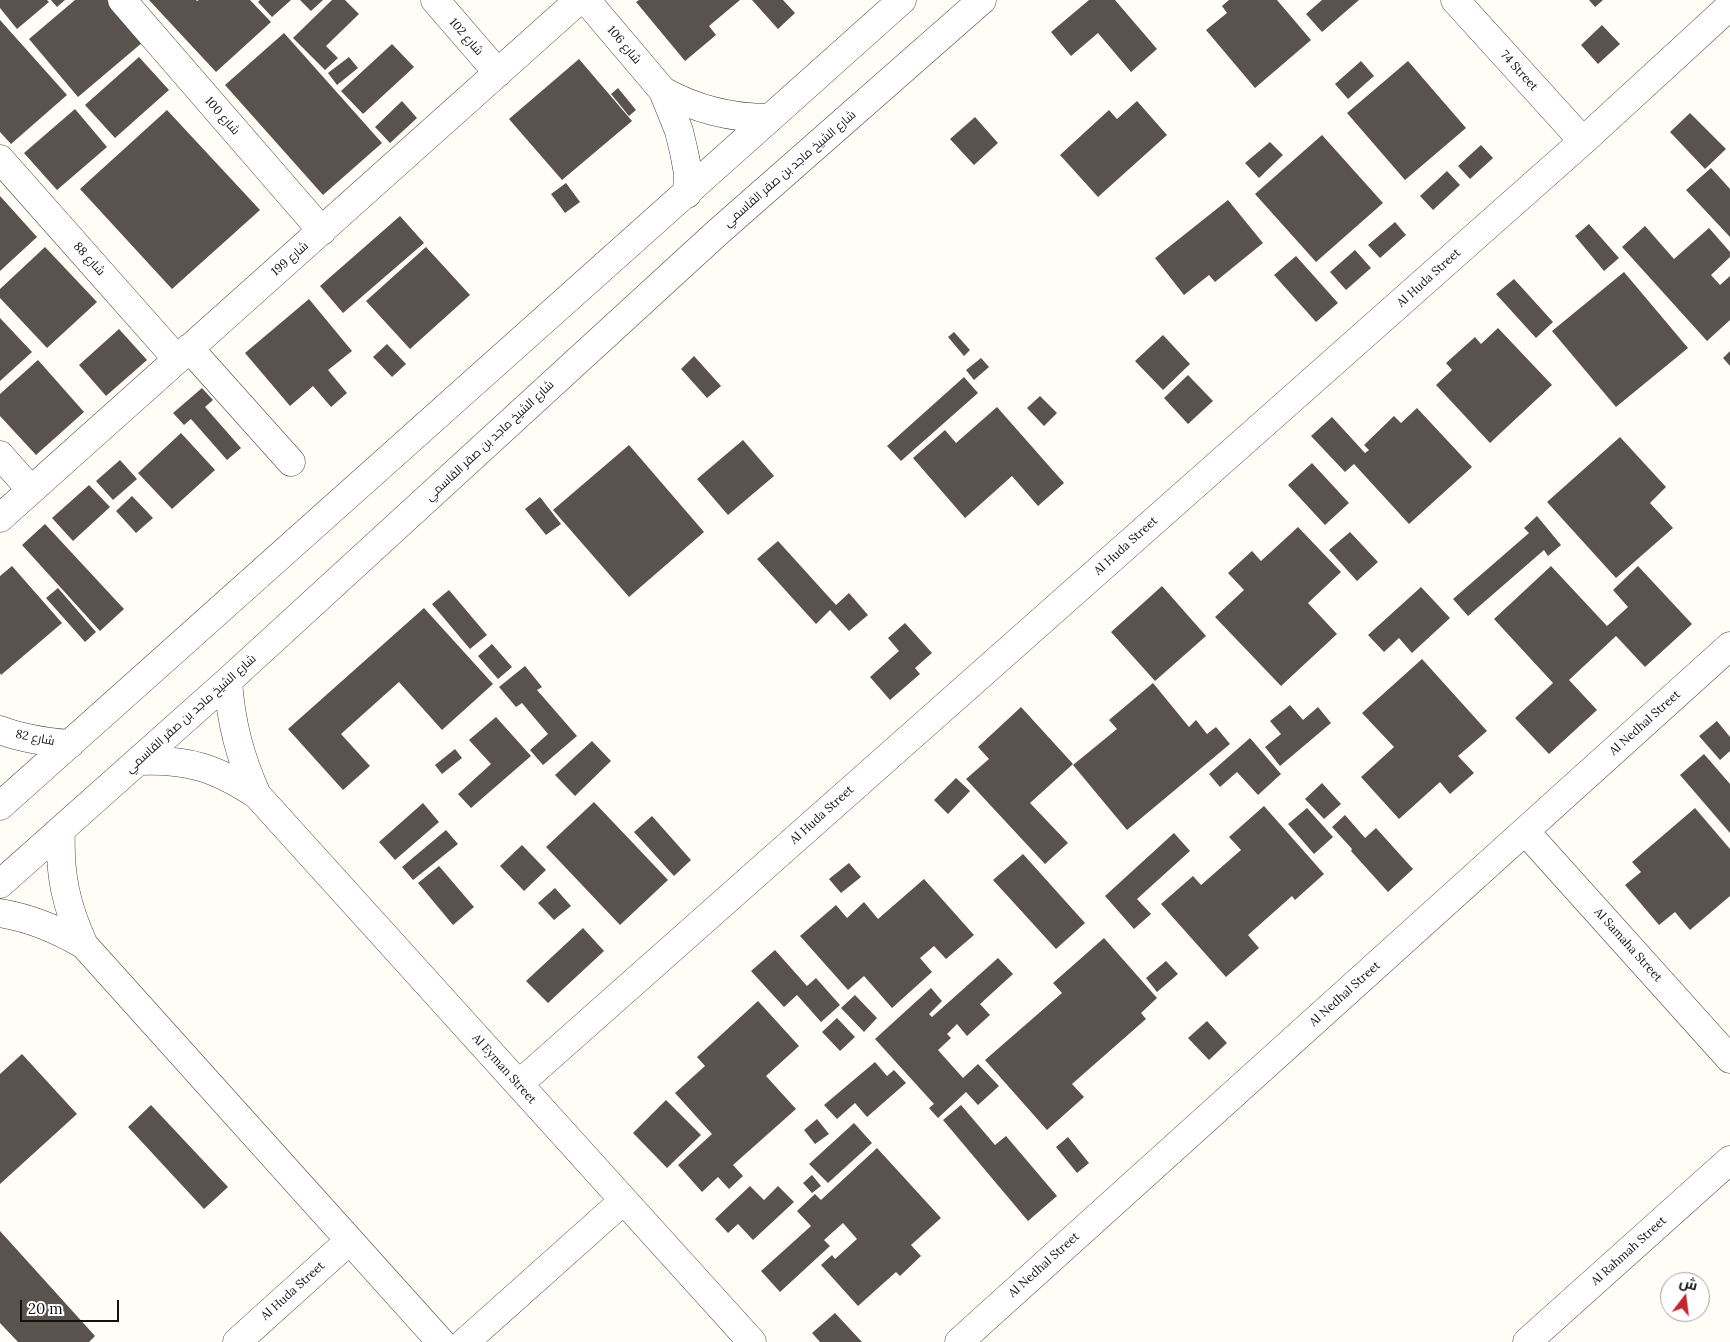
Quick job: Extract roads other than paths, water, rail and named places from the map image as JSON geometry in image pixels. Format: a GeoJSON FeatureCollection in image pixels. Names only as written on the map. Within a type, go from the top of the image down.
{"type":"FeatureCollection","features":[{"type":"Feature","properties":{"kind":"street","name":"شارع 100"},"geometry":{"type":"LineString","coordinates":[[122,0],[322,231]]}},
{"type":"Feature","properties":{"kind":"street","name":"شارع 102"},"geometry":{"type":"LineString","coordinates":[[435,0],[498,73]]}},
{"type":"Feature","properties":{"kind":"street","name":"شارع 199"},"geometry":{"type":"LineString","coordinates":[[0,518],[579,0]]}},
{"type":"Feature","properties":{"kind":"street","name":"شارع 106"},"geometry":{"type":"LineString","coordinates":[[586,0],[663,91],[679,131],[684,152],[688,173],[687,194]]}},
{"type":"Feature","properties":{"kind":"street"},"geometry":{"type":"LineString","coordinates":[[0,806],[902,0]]}},
{"type":"Feature","properties":{"kind":"street","name":"74 Street"},"geometry":{"type":"LineString","coordinates":[[1455,0],[1583,141]]}},
{"type":"Feature","properties":{"kind":"street","name":"شارع الشيخ ماجد بن صقر القاسمي"},"geometry":{"type":"LineString","coordinates":[[0,884],[228,681],[718,232],[976,3]]}},
{"type":"Feature","properties":{"kind":"street","name":"Al Huda Street"},"geometry":{"type":"LineString","coordinates":[[519,1084],[1583,141],[1730,6]]}},
{"type":"Feature","properties":{"kind":"street","name":"شارع 106"},"geometry":{"type":"LineString","coordinates":[[663,91],[682,102],[704,110],[747,118],[770,118]]}},
{"type":"Feature","properties":{"kind":"street","name":"شارع 88"},"geometry":{"type":"LineString","coordinates":[[0,159],[183,353],[291,462]]}},
{"type":"Feature","properties":{"kind":"street"},"geometry":{"type":"LineString","coordinates":[[0,455],[31,490]]}},
{"type":"Feature","properties":{"kind":"street","name":"Al Nedhal Street"},"geometry":{"type":"LineString","coordinates":[[959,1342],[1730,646]]}},
{"type":"Feature","properties":{"kind":"street","name":"Al Eyman Street"},"geometry":{"type":"LineString","coordinates":[[228,681],[235,736],[247,773],[257,795]]}},
{"type":"Feature","properties":{"kind":"street","name":"شارع 82"},"geometry":{"type":"LineString","coordinates":[[0,730],[23,738],[70,744]]}},
{"type":"Feature","properties":{"kind":"street","name":"Al Eyman Street"},"geometry":{"type":"LineString","coordinates":[[139,761],[164,760],[197,765],[236,781],[257,795],[752,1342]]}},
{"type":"Feature","properties":{"kind":"street"},"geometry":{"type":"LineString","coordinates":[[61,830],[60,854],[65,893],[74,924],[84,945],[441,1342]]}},
{"type":"Feature","properties":{"kind":"street","name":"Al Samaha Street"},"geometry":{"type":"LineString","coordinates":[[1525,831],[1730,1059]]}},
{"type":"Feature","properties":{"kind":"street"},"geometry":{"type":"LineString","coordinates":[[0,913],[41,923],[84,945]]}},
{"type":"Feature","properties":{"kind":"street","name":"Al Rahmah Street"},"geometry":{"type":"LineString","coordinates":[[1527,1342],[1730,1160]]}},
{"type":"Feature","properties":{"kind":"street"},"geometry":{"type":"LineString","coordinates":[[465,1342],[623,1201]]}},
{"type":"Feature","properties":{"kind":"street","name":"Al Huda Street"},"geometry":{"type":"LineString","coordinates":[[237,1342],[349,1240]]}}]}
